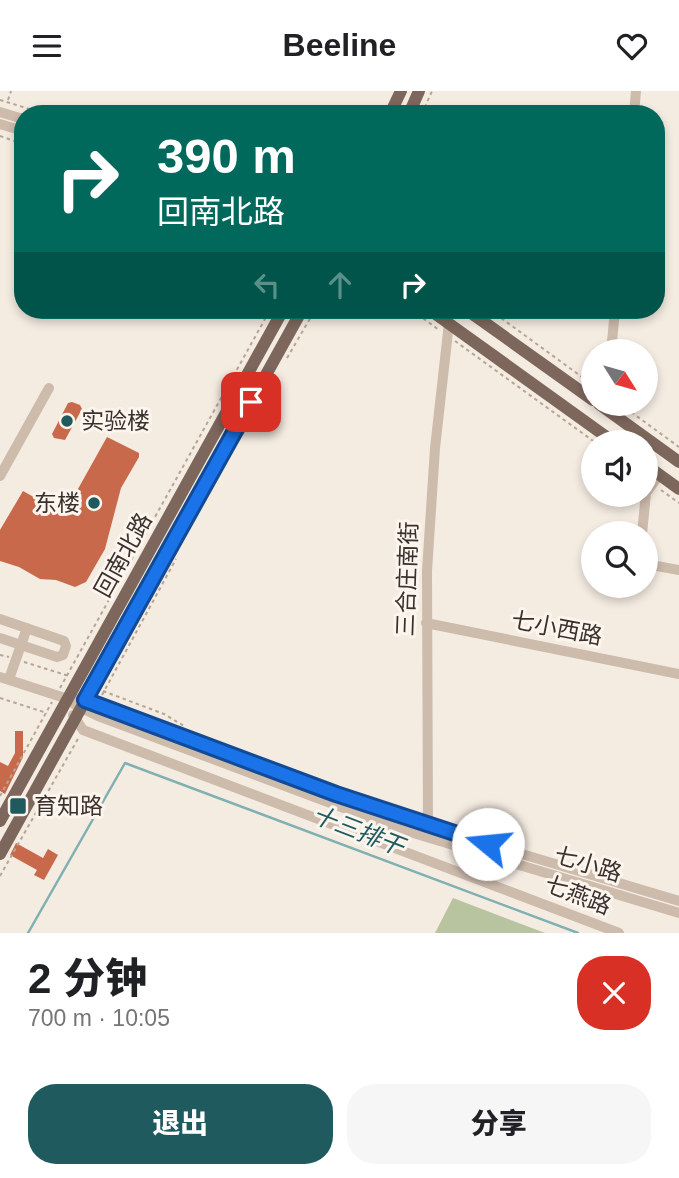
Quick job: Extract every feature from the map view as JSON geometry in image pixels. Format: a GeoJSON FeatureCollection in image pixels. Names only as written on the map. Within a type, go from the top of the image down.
{"type":"FeatureCollection","features":[{"type":"Feature","properties":{"kind":"main road","name":"回南北路"},"geometry":{"type":"LineString","coordinates":[[0,821],[278,319]]}},
{"type":"Feature","properties":{"kind":"main road","name":"回南北路"},"geometry":{"type":"LineString","coordinates":[[0,854],[297,319]]}},
{"type":"Feature","properties":{"kind":"main road"},"geometry":{"type":"LineString","coordinates":[[438,319],[448,330],[596,430]]}},
{"type":"Feature","properties":{"kind":"main road"},"geometry":{"type":"LineString","coordinates":[[480,319],[581,391]]}},
{"type":"Feature","properties":{"kind":"main road"},"geometry":{"type":"LineString","coordinates":[[617,417],[679,462]]}},
{"type":"Feature","properties":{"kind":"main road"},"geometry":{"type":"LineString","coordinates":[[658,480],[679,489]]}},
{"type":"Feature","properties":{"kind":"street"},"geometry":{"type":"LineString","coordinates":[[612,339],[614,319]]}},
{"type":"Feature","properties":{"kind":"street","name":"三合庄南街"},"geometry":{"type":"LineString","coordinates":[[428,832],[426,623],[430,513],[448,330]]}},
{"type":"Feature","properties":{"kind":"street"},"geometry":{"type":"LineString","coordinates":[[0,476],[49,388]]}},
{"type":"Feature","properties":{"kind":"street"},"geometry":{"type":"LineString","coordinates":[[658,566],[679,570]]}},
{"type":"Feature","properties":{"kind":"street"},"geometry":{"type":"LineString","coordinates":[[0,619],[65,642],[64,654],[57,657],[0,638]]}},
{"type":"Feature","properties":{"kind":"street","name":"七小西路"},"geometry":{"type":"LineString","coordinates":[[426,623],[679,674]]}},
{"type":"Feature","properties":{"kind":"street"},"geometry":{"type":"LineString","coordinates":[[28,629],[6,679],[68,699],[80,710]]}},
{"type":"Feature","properties":{"kind":"street","name":"七小路"},"geometry":{"type":"LineString","coordinates":[[68,699],[80,710],[331,804],[679,901]]}},
{"type":"Feature","properties":{"kind":"street","name":"七燕路"},"geometry":{"type":"LineString","coordinates":[[80,710],[83,730],[619,933]]}},
{"type":"Feature","properties":{"kind":"street","name":"七小路"},"geometry":{"type":"LineString","coordinates":[[428,832],[679,913]]}},
{"type":"Feature","properties":{"kind":"path"},"geometry":{"type":"LineString","coordinates":[[9,98],[11,91]]}},
{"type":"Feature","properties":{"kind":"path"},"geometry":{"type":"LineString","coordinates":[[68,673],[265,319]]}},
{"type":"Feature","properties":{"kind":"path"},"geometry":{"type":"LineString","coordinates":[[428,319],[448,330],[581,432]]}},
{"type":"Feature","properties":{"kind":"path"},"geometry":{"type":"LineString","coordinates":[[502,319],[581,376]]}},
{"type":"Feature","properties":{"kind":"path"},"geometry":{"type":"LineString","coordinates":[[638,417],[679,447]]}},
{"type":"Feature","properties":{"kind":"path"},"geometry":{"type":"LineString","coordinates":[[658,482],[679,503]]}},
{"type":"Feature","properties":{"kind":"path"},"geometry":{"type":"LineString","coordinates":[[0,655],[58,673]]}},
{"type":"Feature","properties":{"kind":"path"},"geometry":{"type":"LineString","coordinates":[[114,695],[164,714],[191,730]]}},
{"type":"Feature","properties":{"kind":"path"},"geometry":{"type":"LineString","coordinates":[[0,698],[38,710]]}},
{"type":"Feature","properties":{"kind":"path"},"geometry":{"type":"LineString","coordinates":[[0,796],[42,721]]}},
{"type":"Feature","properties":{"kind":"path"},"geometry":{"type":"LineString","coordinates":[[0,876],[77,740]]}},
{"type":"Feature","properties":{"kind":"green space"},"geometry":{"type":"Polygon","coordinates":[[[453,898],[545,933],[435,933],[453,898]]]}},
{"type":"Feature","properties":{"kind":"building","name":"实验楼"},"geometry":{"type":"Polygon","coordinates":[[[68,403],[80,405],[82,409],[65,440],[54,438],[52,434],[68,403]]]}},
{"type":"Feature","properties":{"kind":"building","name":"东楼"},"geometry":{"type":"Polygon","coordinates":[[[107,437],[139,453],[139,457],[121,488],[105,549],[86,582],[75,587],[56,580],[40,579],[19,567],[0,561],[0,530],[23,491],[64,514],[107,437]]]}},
{"type":"Feature","properties":{"kind":"building"},"geometry":{"type":"Polygon","coordinates":[[[15,731],[23,731],[23,757],[5,794],[0,791],[0,762],[8,766],[15,753],[15,731]]]}},
{"type":"Feature","properties":{"kind":"building"},"geometry":{"type":"Polygon","coordinates":[[[16,843],[43,858],[48,849],[58,855],[44,880],[34,875],[37,870],[10,855],[16,843]]]}},
{"type":"Feature","properties":{"kind":"waterway","name":"十三排干"},"geometry":{"type":"LineString","coordinates":[[28,933],[125,763],[578,933]]}},
{"type":"Feature","properties":{"kind":"place","name":"实验楼"},"geometry":{"type":"Point","coordinates":[67,421]}},
{"type":"Feature","properties":{"kind":"place","name":"东楼"},"geometry":{"type":"Point","coordinates":[94,503]}},
{"type":"Feature","properties":{"kind":"place","name":"育知路"},"geometry":{"type":"Point","coordinates":[18,806]}},
{"type":"Feature","properties":{"kind":"route"},"geometry":{"type":"LineString","coordinates":[[251,402],[85,700],[408,820],[488,844]]}}]}
